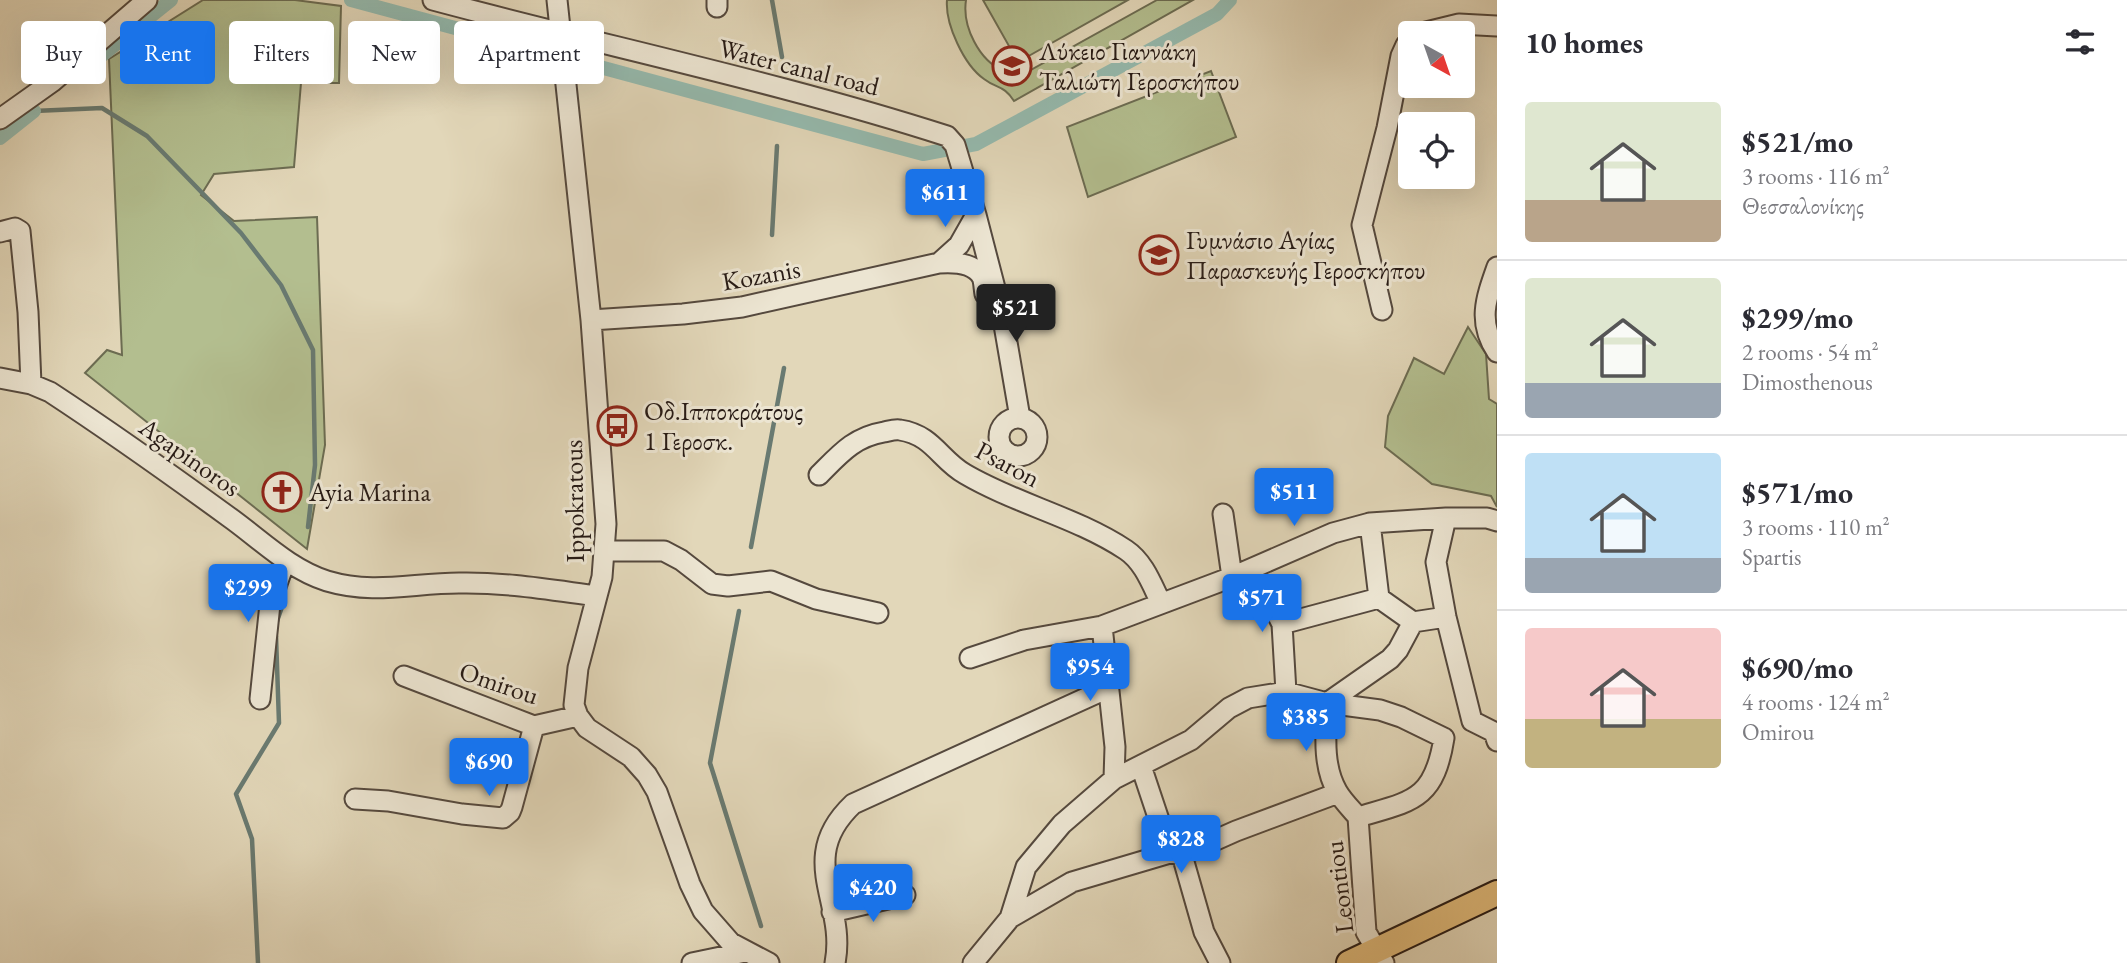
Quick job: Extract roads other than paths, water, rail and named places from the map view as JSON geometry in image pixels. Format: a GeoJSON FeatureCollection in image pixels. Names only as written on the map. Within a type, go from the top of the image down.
{"type":"FeatureCollection","features":[{"type":"Feature","properties":{"kind":"main road"},"geometry":{"type":"LineString","coordinates":[[1349,963],[1380,957],[1497,893]]}},
{"type":"Feature","properties":{"kind":"street"},"geometry":{"type":"LineString","coordinates":[[0,119],[52,82],[147,0]]}},
{"type":"Feature","properties":{"kind":"street","name":"Water canal road"},"geometry":{"type":"LineString","coordinates":[[433,0],[500,21]]}},
{"type":"Feature","properties":{"kind":"street","name":"Ippokratous"},"geometry":{"type":"LineString","coordinates":[[557,0],[559,21]]}},
{"type":"Feature","properties":{"kind":"street"},"geometry":{"type":"LineString","coordinates":[[1475,25],[1497,26]]}},
{"type":"Feature","properties":{"kind":"street","name":"Water canal road"},"geometry":{"type":"LineString","coordinates":[[604,50],[865,110],[949,138],[976,215]]}},
{"type":"Feature","properties":{"kind":"street"},"geometry":{"type":"LineString","coordinates":[[1382,310],[1362,225],[1387,128],[1398,71]]}},
{"type":"Feature","properties":{"kind":"street","name":"Ippokratous"},"geometry":{"type":"LineString","coordinates":[[565,84],[591,320],[606,524],[602,577],[573,693],[578,716]]}},
{"type":"Feature","properties":{"kind":"street"},"geometry":{"type":"LineString","coordinates":[[939,263],[959,245],[976,215]]}},
{"type":"Feature","properties":{"kind":"street","name":"Kozanis"},"geometry":{"type":"LineString","coordinates":[[591,320],[743,307],[939,263],[958,262],[972,268],[981,276],[1015,419],[1003,319],[976,215]]}},
{"type":"Feature","properties":{"kind":"street"},"geometry":{"type":"LineString","coordinates":[[0,232],[15,228],[20,231],[28,312],[31,384]]}},
{"type":"Feature","properties":{"kind":"street"},"geometry":{"type":"LineString","coordinates":[[1497,267],[1484,317],[1484,329],[1497,352]]}},
{"type":"Feature","properties":{"kind":"street","name":"Agapinoros"},"geometry":{"type":"LineString","coordinates":[[0,377],[31,384],[50,392],[231,518],[285,561],[325,580],[362,589],[493,583],[597,596]]}},
{"type":"Feature","properties":{"kind":"street","name":"Psaron"},"geometry":{"type":"LineString","coordinates":[[819,475],[845,449],[866,435],[899,429],[928,439],[962,473],[1015,500],[1077,524],[1126,550],[1144,569],[1161,603]]}},
{"type":"Feature","properties":{"kind":"street"},"geometry":{"type":"LineString","coordinates":[[1223,514],[1237,575],[1275,610],[1282,624],[1286,692]]}},
{"type":"Feature","properties":{"kind":"street"},"geometry":{"type":"LineString","coordinates":[[970,658],[1024,640],[1102,626],[1237,575],[1333,533],[1370,523],[1488,517],[1497,521]]}},
{"type":"Feature","properties":{"kind":"street"},"geometry":{"type":"LineString","coordinates":[[1446,518],[1436,562],[1446,617],[1472,721],[1496,737]]}},
{"type":"Feature","properties":{"kind":"street"},"geometry":{"type":"LineString","coordinates":[[1370,523],[1379,598],[1413,622],[1446,617]]}},
{"type":"Feature","properties":{"kind":"street"},"geometry":{"type":"LineString","coordinates":[[605,551],[664,551],[681,560],[712,584],[728,586],[771,581],[816,599],[878,613]]}},
{"type":"Feature","properties":{"kind":"street"},"geometry":{"type":"LineString","coordinates":[[260,699],[270,604],[285,561]]}},
{"type":"Feature","properties":{"kind":"street"},"geometry":{"type":"LineString","coordinates":[[1282,624],[1379,598]]}},
{"type":"Feature","properties":{"kind":"street"},"geometry":{"type":"LineString","coordinates":[[1327,703],[1390,659],[1413,622]]}},
{"type":"Feature","properties":{"kind":"street"},"geometry":{"type":"LineString","coordinates":[[1102,626],[1115,747],[1114,779]]}},
{"type":"Feature","properties":{"kind":"street","name":"Omirou"},"geometry":{"type":"LineString","coordinates":[[404,676],[534,726],[578,716]]}},
{"type":"Feature","properties":{"kind":"street"},"geometry":{"type":"LineString","coordinates":[[835,963],[837,954],[824,855],[831,831],[841,816],[853,804],[1108,688]]}},
{"type":"Feature","properties":{"kind":"street"},"geometry":{"type":"LineString","coordinates":[[1010,918],[1026,867],[1062,824],[1114,779],[1191,740],[1238,702],[1286,692],[1327,703],[1380,710],[1444,738]]}},
{"type":"Feature","properties":{"kind":"street"},"geometry":{"type":"LineString","coordinates":[[1327,703],[1328,763],[1338,793],[1358,817],[1412,800],[1422,792],[1438,766],[1444,738],[1472,721]]}},
{"type":"Feature","properties":{"kind":"street"},"geometry":{"type":"LineString","coordinates":[[578,716],[595,733],[631,757],[647,775],[657,792],[690,884],[703,912],[731,943],[769,963]]}},
{"type":"Feature","properties":{"kind":"street"},"geometry":{"type":"LineString","coordinates":[[355,799],[388,800],[462,814],[503,818],[510,813],[534,726]]}},
{"type":"Feature","properties":{"kind":"street"},"geometry":{"type":"LineString","coordinates":[[1141,766],[1206,937],[1220,963]]}},
{"type":"Feature","properties":{"kind":"street"},"geometry":{"type":"LineString","coordinates":[[973,963],[1010,918],[1072,882],[1176,854],[1338,793]]}},
{"type":"Feature","properties":{"kind":"street","name":"Leontiou"},"geometry":{"type":"LineString","coordinates":[[1358,817],[1366,932],[1380,957]]}},
{"type":"Feature","properties":{"kind":"street"},"geometry":{"type":"LineString","coordinates":[[832,912],[905,895]]}},
{"type":"Feature","properties":{"kind":"street"},"geometry":{"type":"LineString","coordinates":[[692,963],[745,951]]}},
{"type":"Feature","properties":{"kind":"waterway"},"geometry":{"type":"LineString","coordinates":[[106,52],[171,0]]}},
{"type":"Feature","properties":{"kind":"waterway"},"geometry":{"type":"LineString","coordinates":[[351,0],[923,154],[976,144],[1217,14],[1230,0]]}},
{"type":"Feature","properties":{"kind":"waterway"},"geometry":{"type":"LineString","coordinates":[[772,0],[782,57]]}},
{"type":"Feature","properties":{"kind":"waterway"},"geometry":{"type":"LineString","coordinates":[[34,111],[102,108],[147,136],[241,233],[281,285],[313,350],[315,465],[308,527]]}},
{"type":"Feature","properties":{"kind":"waterway"},"geometry":{"type":"LineString","coordinates":[[0,138],[34,111]]}},
{"type":"Feature","properties":{"kind":"waterway"},"geometry":{"type":"LineString","coordinates":[[772,235],[777,146]]}},
{"type":"Feature","properties":{"kind":"waterway"},"geometry":{"type":"LineString","coordinates":[[751,547],[784,368]]}},
{"type":"Feature","properties":{"kind":"waterway"},"geometry":{"type":"LineString","coordinates":[[276,624],[284,601]]}},
{"type":"Feature","properties":{"kind":"waterway"},"geometry":{"type":"LineString","coordinates":[[739,611],[710,763],[761,926]]}},
{"type":"Feature","properties":{"kind":"waterway"},"geometry":{"type":"LineString","coordinates":[[258,963],[252,839],[236,794],[279,723],[276,636]]}},
{"type":"Feature","properties":{"kind":"place","name":"Λύκειο Γιαννάκη Ταλιώτη Γεροσκήπου"},"geometry":{"type":"Point","coordinates":[1012,66]}},
{"type":"Feature","properties":{"kind":"place","name":"Γυμνάσιο Αγίας Παρασκευής Γεροσκήπου"},"geometry":{"type":"Point","coordinates":[1159,255]}},
{"type":"Feature","properties":{"kind":"place","name":"Οδ.Ιπποκράτους 1 Γεροσκ."},"geometry":{"type":"Point","coordinates":[617,426]}},
{"type":"Feature","properties":{"kind":"place","name":"Ayia Marina"},"geometry":{"type":"Point","coordinates":[282,492]}}]}
